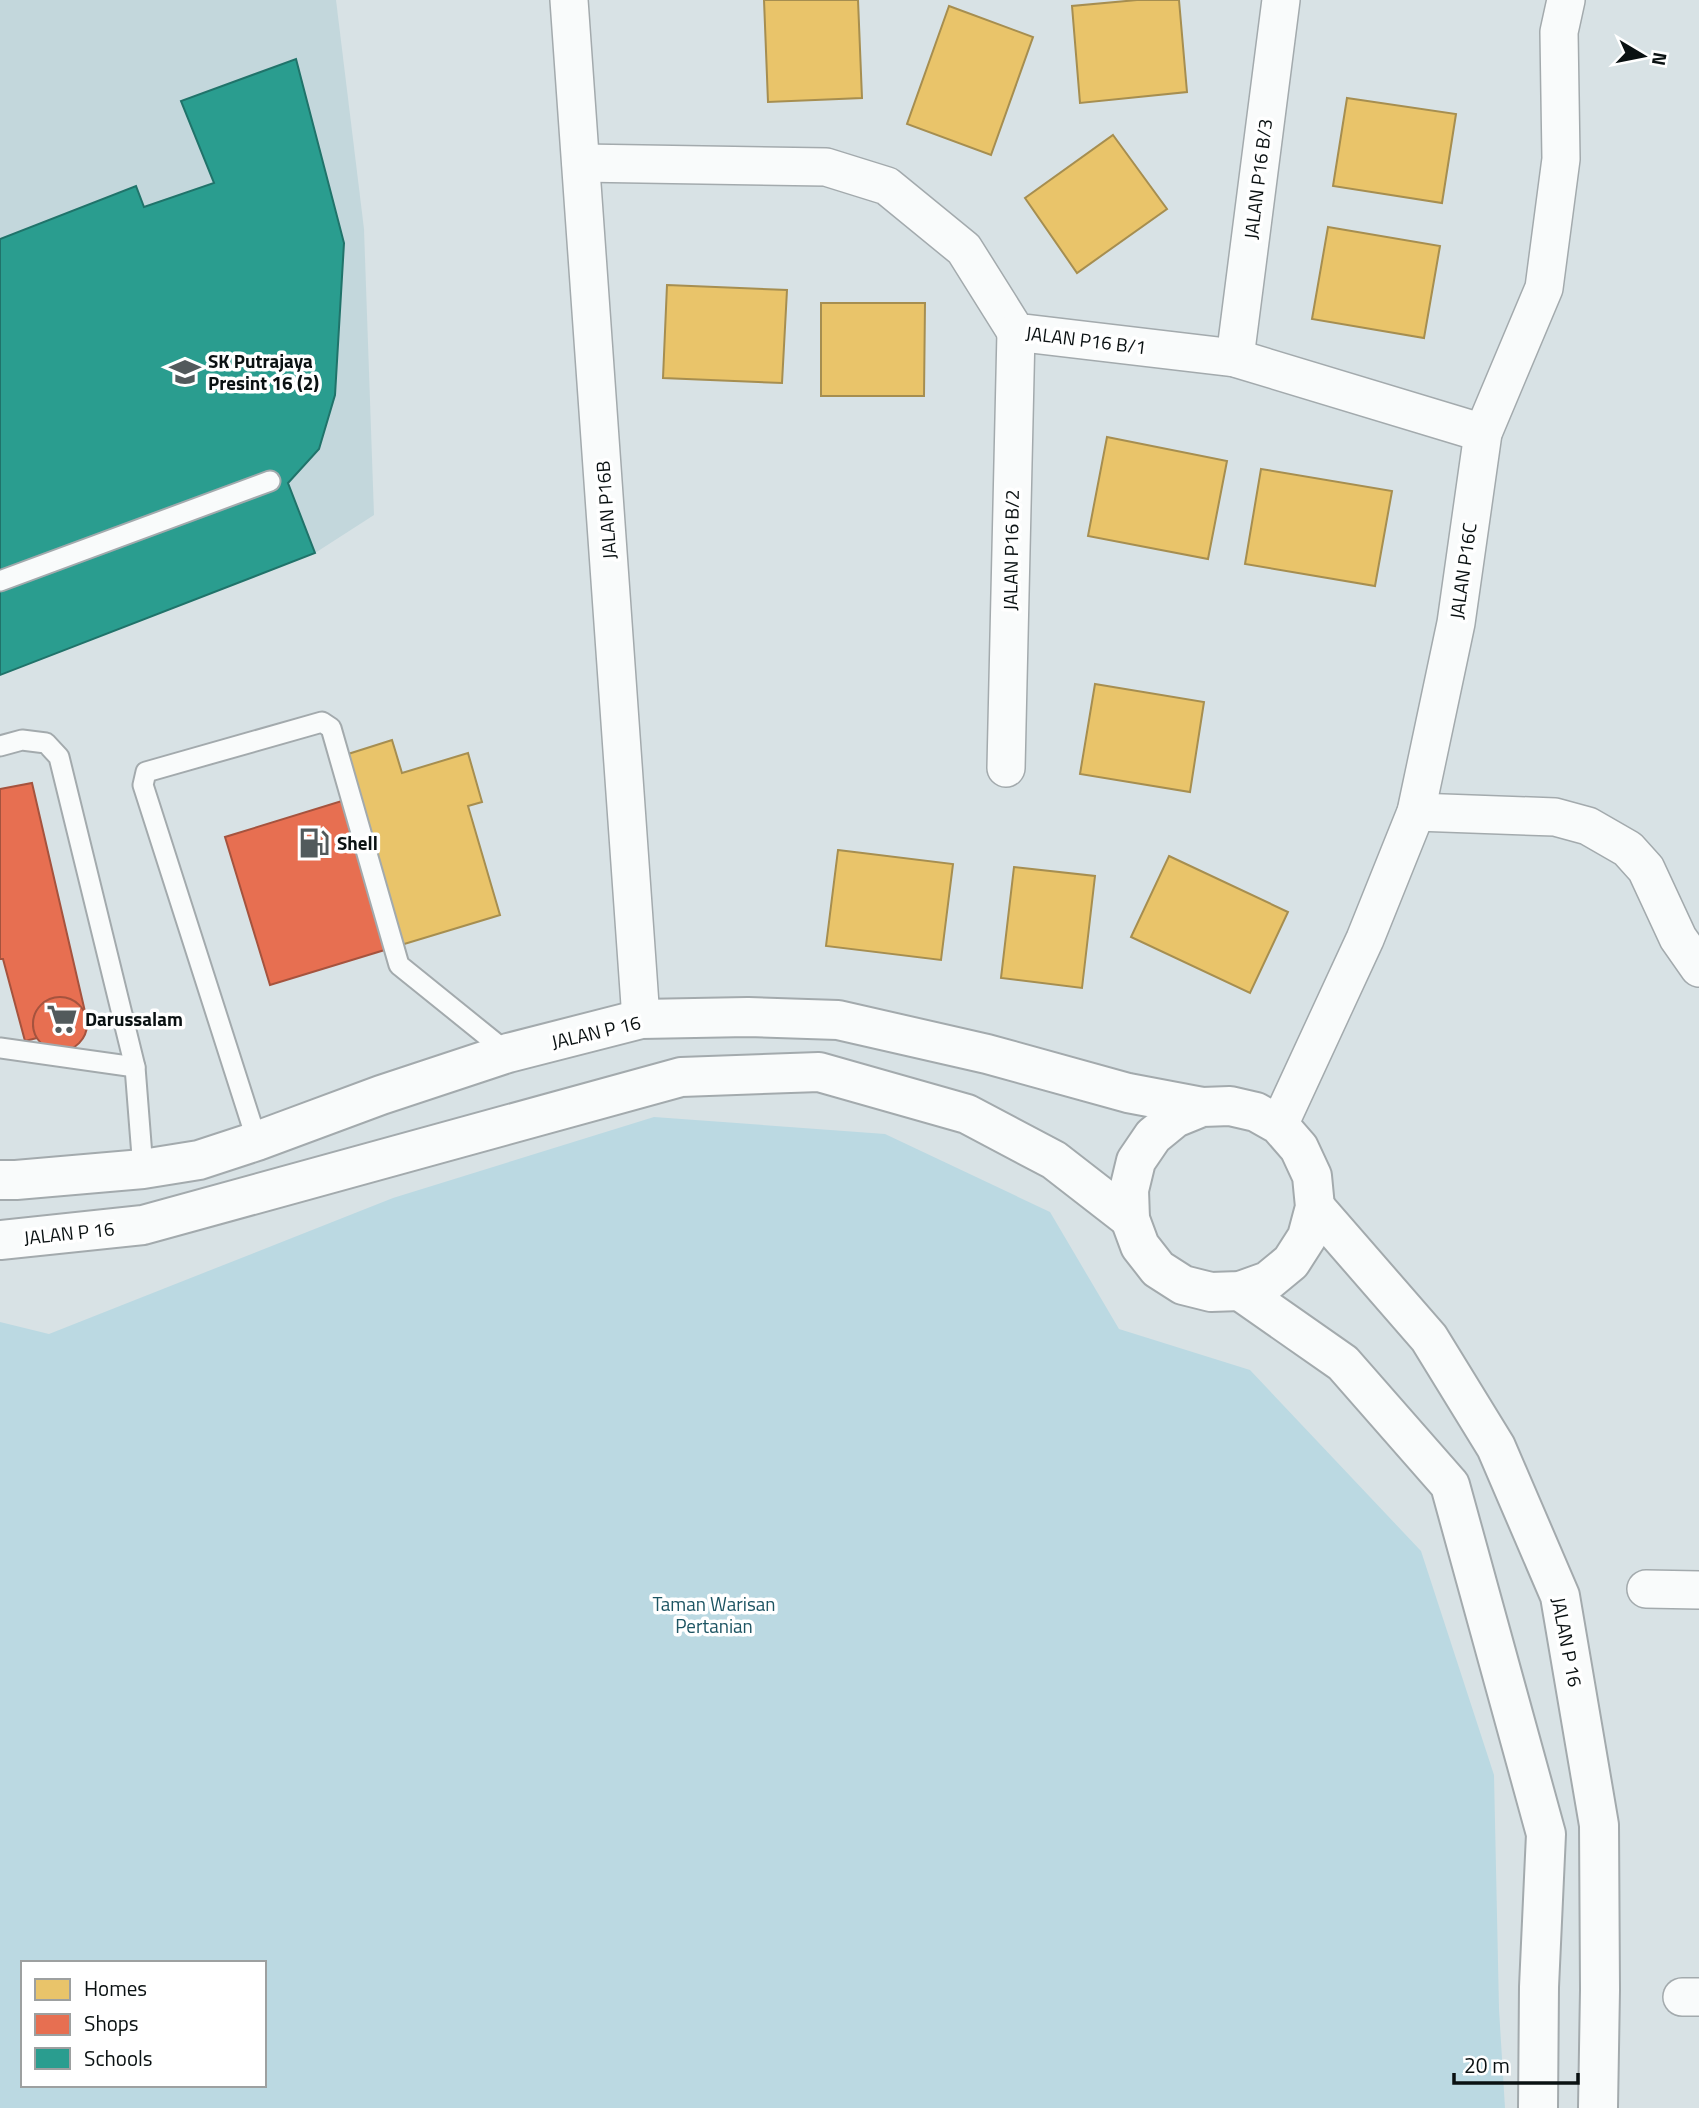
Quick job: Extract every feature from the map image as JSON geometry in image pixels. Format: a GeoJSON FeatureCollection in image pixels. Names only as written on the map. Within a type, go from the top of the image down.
{"type":"FeatureCollection","features":[{"type":"Feature","properties":{"kind":"street","name":"JALAN P16B"},"geometry":{"type":"LineString","coordinates":[[569,0],[641,1019]]}},
{"type":"Feature","properties":{"kind":"street","name":"JALAN P16 B/3"},"geometry":{"type":"LineString","coordinates":[[1235,358],[1281,0]]}},
{"type":"Feature","properties":{"kind":"street","name":"JALAN P16C"},"geometry":{"type":"LineString","coordinates":[[1279,1125],[1365,939],[1416,812],[1456,622],[1483,433],[1544,288],[1561,159],[1559,32],[1566,0]]}},
{"type":"Feature","properties":{"kind":"street","name":"JALAN P16 B/1"},"geometry":{"type":"LineString","coordinates":[[581,163],[827,167],[887,186],[964,248],[1016,332],[1235,358],[1483,433]]}},
{"type":"Feature","properties":{"kind":"street","name":"JALAN P16 B/2"},"geometry":{"type":"LineString","coordinates":[[1006,768],[1016,332]]}},
{"type":"Feature","properties":{"kind":"street"},"geometry":{"type":"LineString","coordinates":[[1416,812],[1555,817],[1588,826],[1628,849],[1646,869],[1678,939],[1699,968]]}},
{"type":"Feature","properties":{"kind":"street","name":"JALAN P 16"},"geometry":{"type":"LineString","coordinates":[[0,1180],[143,1169],[199,1160],[508,1053],[641,1019],[747,1017],[838,1020],[987,1054],[1128,1093],[1202,1107],[1230,1105],[1243,1108],[1279,1125],[1299,1148],[1312,1176],[1315,1207],[1307,1237],[1291,1262],[1268,1281],[1240,1291],[1211,1292],[1183,1285],[1158,1269],[1140,1246],[1130,1219],[1129,1190],[1136,1161],[1153,1136],[1175,1118],[1202,1107]]}},
{"type":"Feature","properties":{"kind":"street","name":"JALAN P 16"},"geometry":{"type":"LineString","coordinates":[[0,1240],[144,1225],[681,1077],[819,1072],[967,1114],[1054,1160],[1130,1219]]}},
{"type":"Feature","properties":{"kind":"street","name":"JALAN P 16"},"geometry":{"type":"LineString","coordinates":[[1315,1207],[1429,1338],[1496,1447],[1560,1596],[1599,1825],[1598,2108]]}},
{"type":"Feature","properties":{"kind":"street"},"geometry":{"type":"LineString","coordinates":[[1240,1291],[1343,1363],[1450,1485],[1546,1834],[1539,1987],[1538,2108]]}},
{"type":"Feature","properties":{"kind":"street"},"geometry":{"type":"LineString","coordinates":[[1646,1588],[1699,1590]]}},
{"type":"Feature","properties":{"kind":"lane"},"geometry":{"type":"LineString","coordinates":[[0,581],[270,481]]}},
{"type":"Feature","properties":{"kind":"lane"},"geometry":{"type":"LineString","coordinates":[[257,1141],[143,785],[146,772],[322,722],[331,727],[399,965],[508,1053]]}},
{"type":"Feature","properties":{"kind":"lane"},"geometry":{"type":"LineString","coordinates":[[0,746],[22,740],[46,743],[59,757],[135,1067],[143,1169]]}},
{"type":"Feature","properties":{"kind":"lane"},"geometry":{"type":"LineString","coordinates":[[0,1048],[135,1067]]}},
{"type":"Feature","properties":{"kind":"shaded area","name":"SK Putrajaya Presint 16 (2)"},"geometry":{"type":"Polygon","coordinates":[[[0,0],[336,0],[364,229],[374,515],[315,553],[0,675],[0,0]]]}},
{"type":"Feature","properties":{"kind":"green space","name":"Taman Warisan Pertanian"},"geometry":{"type":"Polygon","coordinates":[[[654,1117],[885,1134],[1050,1212],[1119,1329],[1250,1370],[1421,1551],[1494,1775],[1499,2009],[1505,2108],[0,2108],[0,1322],[49,1334],[393,1198],[654,1117]]]}},
{"type":"Feature","properties":{"kind":"building: Homes"},"geometry":{"type":"Polygon","coordinates":[[[764,0],[858,0],[862,98],[768,102],[764,0]]]}},
{"type":"Feature","properties":{"kind":"building: Homes"},"geometry":{"type":"Polygon","coordinates":[[[1137,0],[1179,0],[1187,92],[1080,103],[1072,6],[1137,0]]]}},
{"type":"Feature","properties":{"kind":"building: Homes"},"geometry":{"type":"Polygon","coordinates":[[[949,6],[1033,37],[991,155],[907,124],[949,6]]]}},
{"type":"Feature","properties":{"kind":"building: Homes"},"geometry":{"type":"Polygon","coordinates":[[[1347,98],[1456,114],[1442,203],[1333,186],[1347,98]]]}},
{"type":"Feature","properties":{"kind":"building: Homes"},"geometry":{"type":"Polygon","coordinates":[[[1113,135],[1167,209],[1077,273],[1025,198],[1113,135]]]}},
{"type":"Feature","properties":{"kind":"building: Homes"},"geometry":{"type":"Polygon","coordinates":[[[1328,227],[1440,246],[1424,338],[1312,319],[1328,227]]]}},
{"type":"Feature","properties":{"kind":"building: Homes"},"geometry":{"type":"Polygon","coordinates":[[[667,285],[787,290],[782,383],[663,378],[667,285]]]}},
{"type":"Feature","properties":{"kind":"building: Homes"},"geometry":{"type":"Polygon","coordinates":[[[821,303],[925,303],[924,396],[821,396],[821,303]]]}},
{"type":"Feature","properties":{"kind":"building: Homes"},"geometry":{"type":"Polygon","coordinates":[[[1107,437],[1227,461],[1208,559],[1088,536],[1107,437]]]}},
{"type":"Feature","properties":{"kind":"building: Homes"},"geometry":{"type":"Polygon","coordinates":[[[1261,469],[1392,491],[1375,586],[1245,564],[1261,469]]]}},
{"type":"Feature","properties":{"kind":"building: Homes"},"geometry":{"type":"Polygon","coordinates":[[[1095,684],[1204,702],[1190,792],[1080,774],[1095,684]]]}},
{"type":"Feature","properties":{"kind":"building: Homes"},"geometry":{"type":"Polygon","coordinates":[[[392,740],[402,773],[468,753],[482,802],[468,806],[500,915],[401,945],[345,755],[392,740]]]}},
{"type":"Feature","properties":{"kind":"building: Homes"},"geometry":{"type":"Polygon","coordinates":[[[838,850],[953,864],[941,960],[826,946],[838,850]]]}},
{"type":"Feature","properties":{"kind":"building: Homes"},"geometry":{"type":"Polygon","coordinates":[[[1169,856],[1288,912],[1250,993],[1131,937],[1169,856]]]}},
{"type":"Feature","properties":{"kind":"building: Homes"},"geometry":{"type":"Polygon","coordinates":[[[1014,867],[1095,876],[1082,988],[1001,978],[1014,867]]]}},
{"type":"Feature","properties":{"kind":"building: Shops"},"geometry":{"type":"Polygon","coordinates":[[[32,783],[86,1016],[82,1009],[68,999],[51,999],[38,1009],[34,1017],[33,1026],[37,1038],[25,1041],[3,959],[0,959],[0,789],[32,783]]]}},
{"type":"Feature","properties":{"kind":"building: Shops"},"geometry":{"type":"Polygon","coordinates":[[[358,796],[401,945],[270,985],[225,837],[358,796]]]}},
{"type":"Feature","properties":{"kind":"building: Shops"},"geometry":{"type":"Polygon","coordinates":[[[60,997],[79,1005],[87,1024],[79,1043],[60,1051],[41,1043],[33,1024],[41,1005],[60,997]]]}},
{"type":"Feature","properties":{"kind":"building: Schools","name":"SK Putrajaya Presint 16 (2)"},"geometry":{"type":"Polygon","coordinates":[[[296,59],[344,243],[335,395],[319,449],[288,483],[315,553],[0,675],[0,239],[136,186],[144,207],[214,183],[181,101],[296,59]]]}},
{"type":"Feature","properties":{"kind":"place","name":"SK Putrajaya Presint 16 (2)"},"geometry":{"type":"Point","coordinates":[185,372]}},
{"type":"Feature","properties":{"kind":"place","name":"Shell"},"geometry":{"type":"Point","coordinates":[314,843]}},
{"type":"Feature","properties":{"kind":"place","name":"Darussalam"},"geometry":{"type":"Point","coordinates":[62,1019]}}]}
